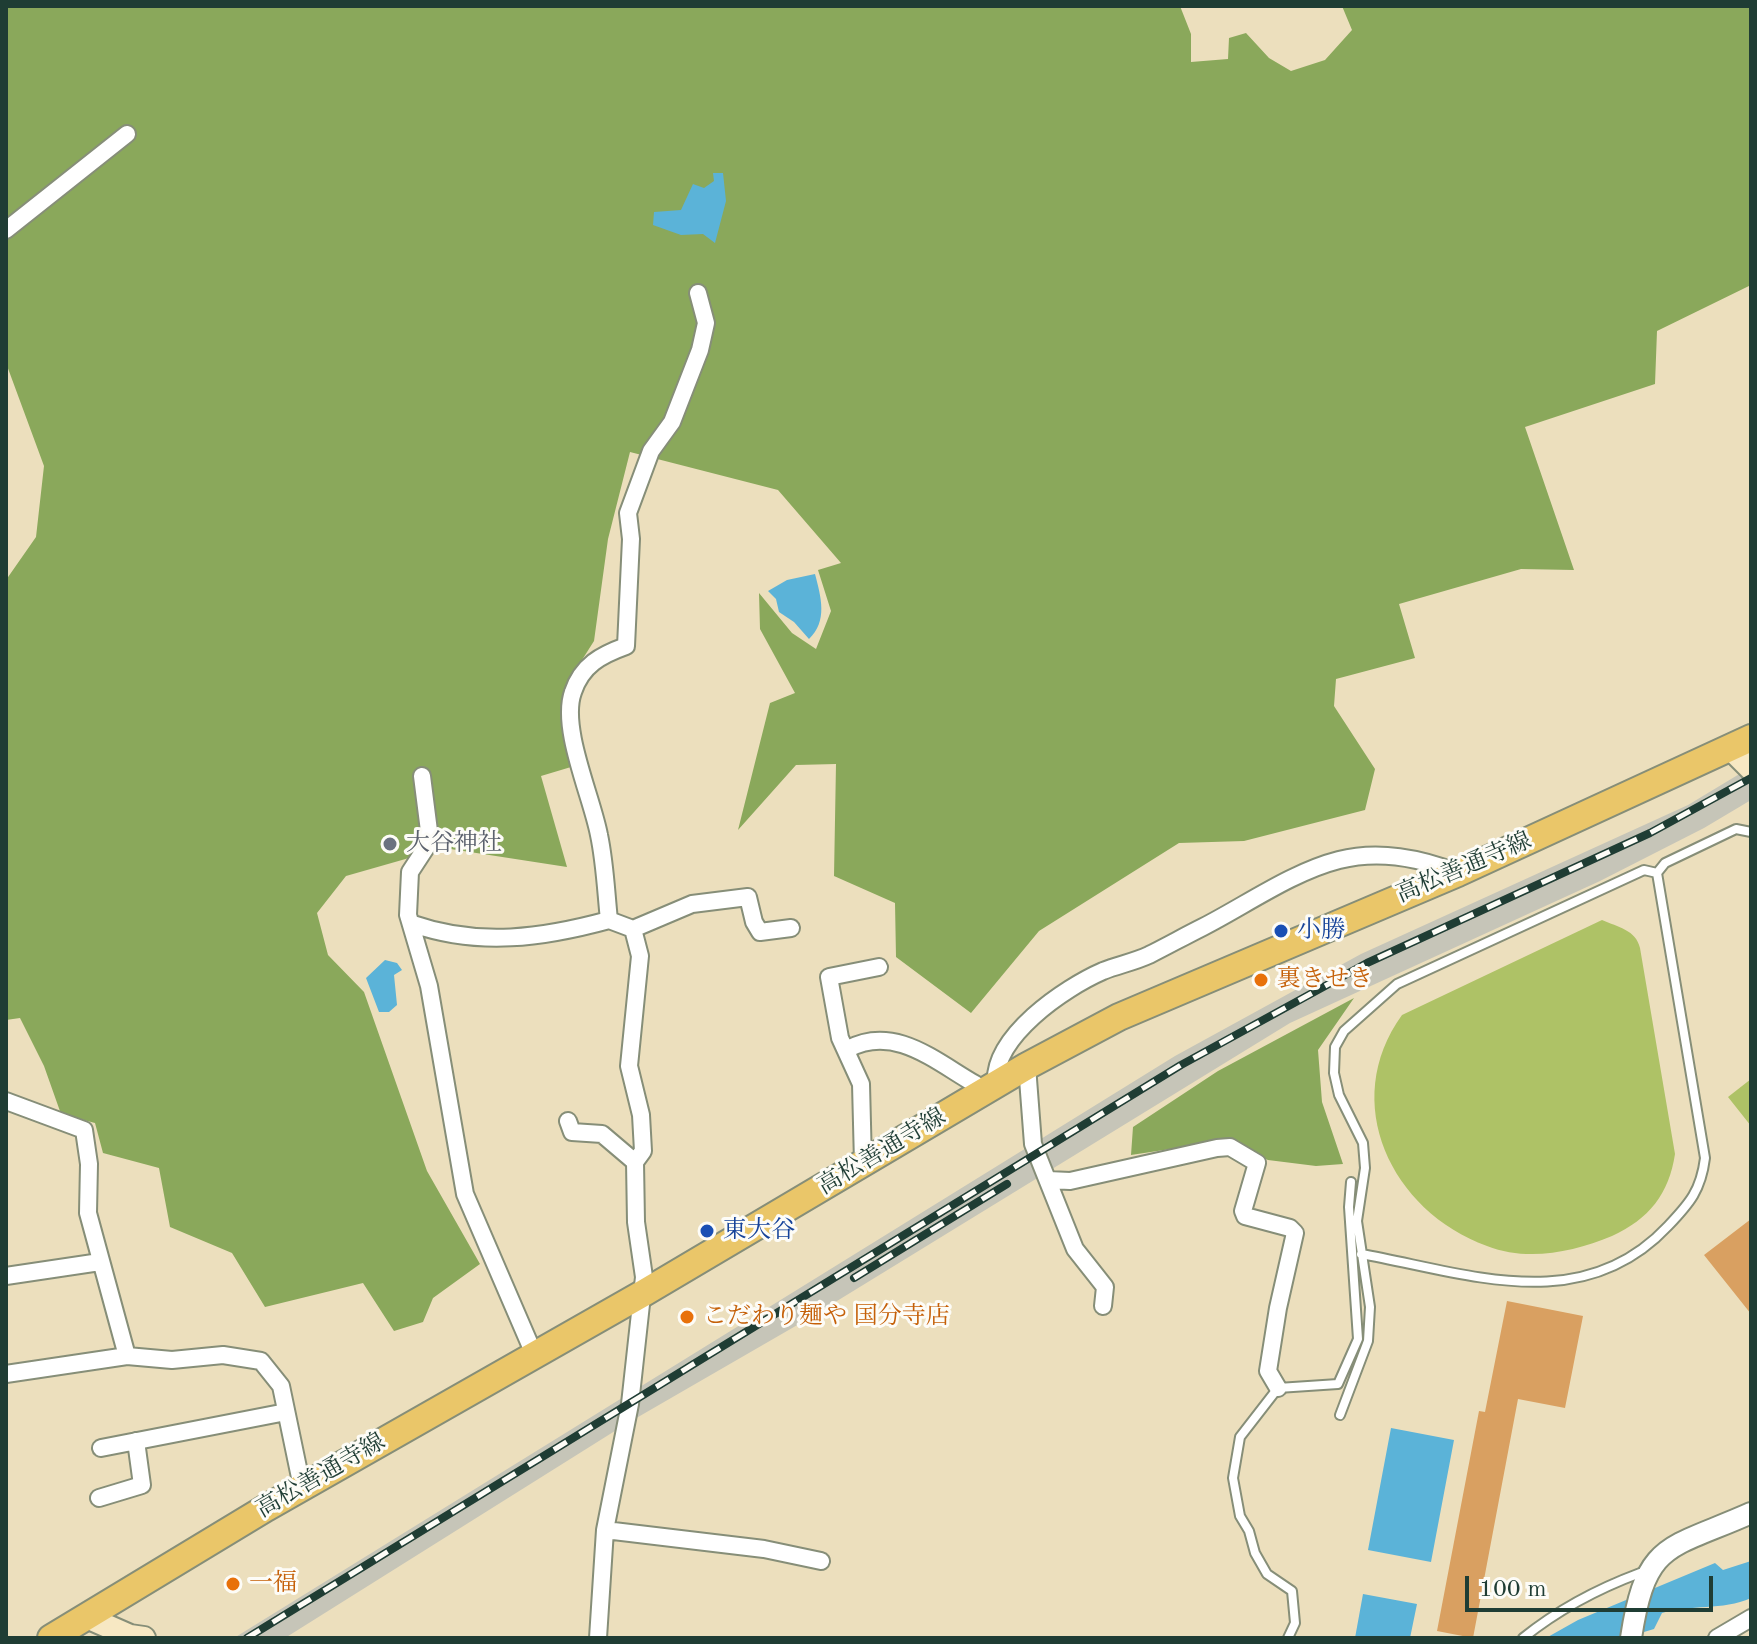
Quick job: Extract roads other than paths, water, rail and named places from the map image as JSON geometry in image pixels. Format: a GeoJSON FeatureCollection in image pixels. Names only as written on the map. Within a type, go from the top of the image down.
{"type":"FeatureCollection","features":[{"type":"Feature","properties":{"kind":"main road"},"geometry":{"type":"LineString","coordinates":[[1740,743],[1751,769]]}},
{"type":"Feature","properties":{"kind":"main road","name":"高松善通寺線"},"geometry":{"type":"LineString","coordinates":[[51,1638],[89,1618],[302,1487],[642,1294],[1027,1066],[1119,1017],[1458,873],[1740,743]]}},
{"type":"Feature","properties":{"kind":"main road"},"geometry":{"type":"LineString","coordinates":[[89,1618],[130,1636],[144,1638]]}},
{"type":"Feature","properties":{"kind":"street"},"geometry":{"type":"LineString","coordinates":[[6,230],[127,134]]}},
{"type":"Feature","properties":{"kind":"street"},"geometry":{"type":"LineString","coordinates":[[609,920],[600,837],[572,723],[572,693],[585,668],[602,654],[626,646],[631,539],[628,513],[651,451],[672,422],[700,350],[706,323],[698,293]]}},
{"type":"Feature","properties":{"kind":"street"},"geometry":{"type":"LineString","coordinates":[[422,776],[429,831],[427,846],[410,872],[408,915],[413,924],[434,1010],[465,1194],[534,1354]]}},
{"type":"Feature","properties":{"kind":"street"},"geometry":{"type":"LineString","coordinates":[[848,1049],[864,1040],[894,1039],[975,1084],[989,1088],[999,1058],[1014,1036],[1059,997],[1101,972],[1146,956],[1308,872],[1338,860],[1368,855],[1426,862],[1458,873]]}},
{"type":"Feature","properties":{"kind":"street"},"geometry":{"type":"LineString","coordinates":[[413,924],[439,933],[515,939],[609,920],[633,929],[692,904],[748,897],[754,922],[760,932],[791,928]]}},
{"type":"Feature","properties":{"kind":"street"},"geometry":{"type":"LineString","coordinates":[[598,1638],[605,1530],[630,1404],[644,1277],[637,1239],[635,1162],[643,1151],[641,1115],[629,1066],[640,956],[633,929]]}},
{"type":"Feature","properties":{"kind":"street"},"geometry":{"type":"LineString","coordinates":[[863,1163],[861,1084],[848,1049],[840,1038],[829,977],[879,967]]}},
{"type":"Feature","properties":{"kind":"street"},"geometry":{"type":"LineString","coordinates":[[1027,1066],[1033,1144],[1075,1249],[1105,1287],[1103,1306]]}},
{"type":"Feature","properties":{"kind":"street"},"geometry":{"type":"LineString","coordinates":[[6,1101],[84,1130],[89,1164],[88,1213],[127,1356]]}},
{"type":"Feature","properties":{"kind":"street"},"geometry":{"type":"LineString","coordinates":[[568,1121],[572,1132],[602,1134],[635,1162]]}},
{"type":"Feature","properties":{"kind":"street"},"geometry":{"type":"LineString","coordinates":[[1048,1180],[1070,1181],[1217,1148],[1230,1147],[1257,1163],[1243,1211],[1245,1216],[1290,1228],[1295,1233],[1268,1371],[1278,1388]]}},
{"type":"Feature","properties":{"kind":"street"},"geometry":{"type":"LineString","coordinates":[[6,1276],[100,1262]]}},
{"type":"Feature","properties":{"kind":"street"},"geometry":{"type":"LineString","coordinates":[[6,1374],[127,1356],[172,1360],[223,1355],[261,1361],[281,1386],[302,1487]]}},
{"type":"Feature","properties":{"kind":"street"},"geometry":{"type":"LineString","coordinates":[[101,1448],[286,1412]]}},
{"type":"Feature","properties":{"kind":"street"},"geometry":{"type":"LineString","coordinates":[[99,1498],[142,1485],[136,1441]]}},
{"type":"Feature","properties":{"kind":"street"},"geometry":{"type":"LineString","coordinates":[[1631,1638],[1639,1582],[1655,1558],[1751,1513]]}},
{"type":"Feature","properties":{"kind":"street"},"geometry":{"type":"LineString","coordinates":[[605,1530],[764,1549],[821,1561]]}},
{"type":"Feature","properties":{"kind":"street"},"geometry":{"type":"LineString","coordinates":[[1717,1638],[1751,1618]]}},
{"type":"Feature","properties":{"kind":"lane"},"geometry":{"type":"LineString","coordinates":[[1361,1254],[1524,1283],[1557,1284],[1612,1269],[1648,1247],[1686,1207],[1702,1183],[1705,1158],[1657,873],[1665,863],[1736,829],[1751,832]]}},
{"type":"Feature","properties":{"kind":"lane"},"geometry":{"type":"LineString","coordinates":[[1340,1415],[1368,1341],[1370,1307],[1357,1221],[1365,1168],[1363,1143],[1339,1095],[1334,1073],[1335,1047],[1344,1031],[1397,984],[1644,870],[1657,873]]}},
{"type":"Feature","properties":{"kind":"lane"},"geometry":{"type":"LineString","coordinates":[[1288,1638],[1295,1623],[1292,1591],[1267,1574],[1255,1553],[1249,1531],[1240,1516],[1233,1478],[1240,1437],[1278,1388],[1338,1384],[1358,1339],[1349,1207],[1351,1182]]}},
{"type":"Feature","properties":{"kind":"lane"},"geometry":{"type":"LineString","coordinates":[[1355,1310],[1370,1307]]}},
{"type":"Feature","properties":{"kind":"lane"},"geometry":{"type":"LineString","coordinates":[[1523,1638],[1548,1618],[1597,1589],[1639,1582]]}},
{"type":"Feature","properties":{"kind":"water"},"geometry":{"type":"Polygon","coordinates":[[[713,173],[723,173],[726,201],[715,243],[703,234],[681,235],[653,225],[654,212],[681,210],[693,184],[704,188],[714,181],[713,173]]]}},
{"type":"Feature","properties":{"kind":"water"},"geometry":{"type":"Polygon","coordinates":[[[815,574],[821,617],[809,639],[794,622],[779,612],[776,599],[768,591],[787,580],[815,574]]]}},
{"type":"Feature","properties":{"kind":"water"},"geometry":{"type":"Polygon","coordinates":[[[385,960],[397,963],[402,970],[394,975],[397,1005],[389,1012],[379,1012],[366,978],[385,960]]]}},
{"type":"Feature","properties":{"kind":"water"},"geometry":{"type":"Polygon","coordinates":[[[1391,1428],[1454,1440],[1431,1562],[1368,1550],[1391,1428]]]}},
{"type":"Feature","properties":{"kind":"water"},"geometry":{"type":"Polygon","coordinates":[[[1751,1561],[1751,1598],[1729,1605],[1662,1613],[1654,1629],[1624,1638],[1546,1638],[1578,1620],[1715,1563],[1723,1570],[1751,1561]]]}},
{"type":"Feature","properties":{"kind":"water"},"geometry":{"type":"Polygon","coordinates":[[[1363,1594],[1417,1604],[1410,1638],[1355,1638],[1363,1594]]]}},
{"type":"Feature","properties":{"kind":"railway"},"geometry":{"type":"LineString","coordinates":[[247,1638],[1181,1065],[1367,963],[1650,833],[1751,778]]}},
{"type":"Feature","properties":{"kind":"railway"},"geometry":{"type":"LineString","coordinates":[[854,1278],[1007,1184]]}},
{"type":"Feature","properties":{"kind":"place","name":"大谷神社"},"geometry":{"type":"Point","coordinates":[390,844]}},
{"type":"Feature","properties":{"kind":"place","name":"小勝"},"geometry":{"type":"Point","coordinates":[1281,931]}},
{"type":"Feature","properties":{"kind":"place","name":"裏きせき"},"geometry":{"type":"Point","coordinates":[1261,980]}},
{"type":"Feature","properties":{"kind":"place","name":"東大谷"},"geometry":{"type":"Point","coordinates":[707,1231]}},
{"type":"Feature","properties":{"kind":"place","name":"こだわり麺や 国分寺店"},"geometry":{"type":"Point","coordinates":[687,1317]}},
{"type":"Feature","properties":{"kind":"place","name":"一福"},"geometry":{"type":"Point","coordinates":[233,1584]}}]}
